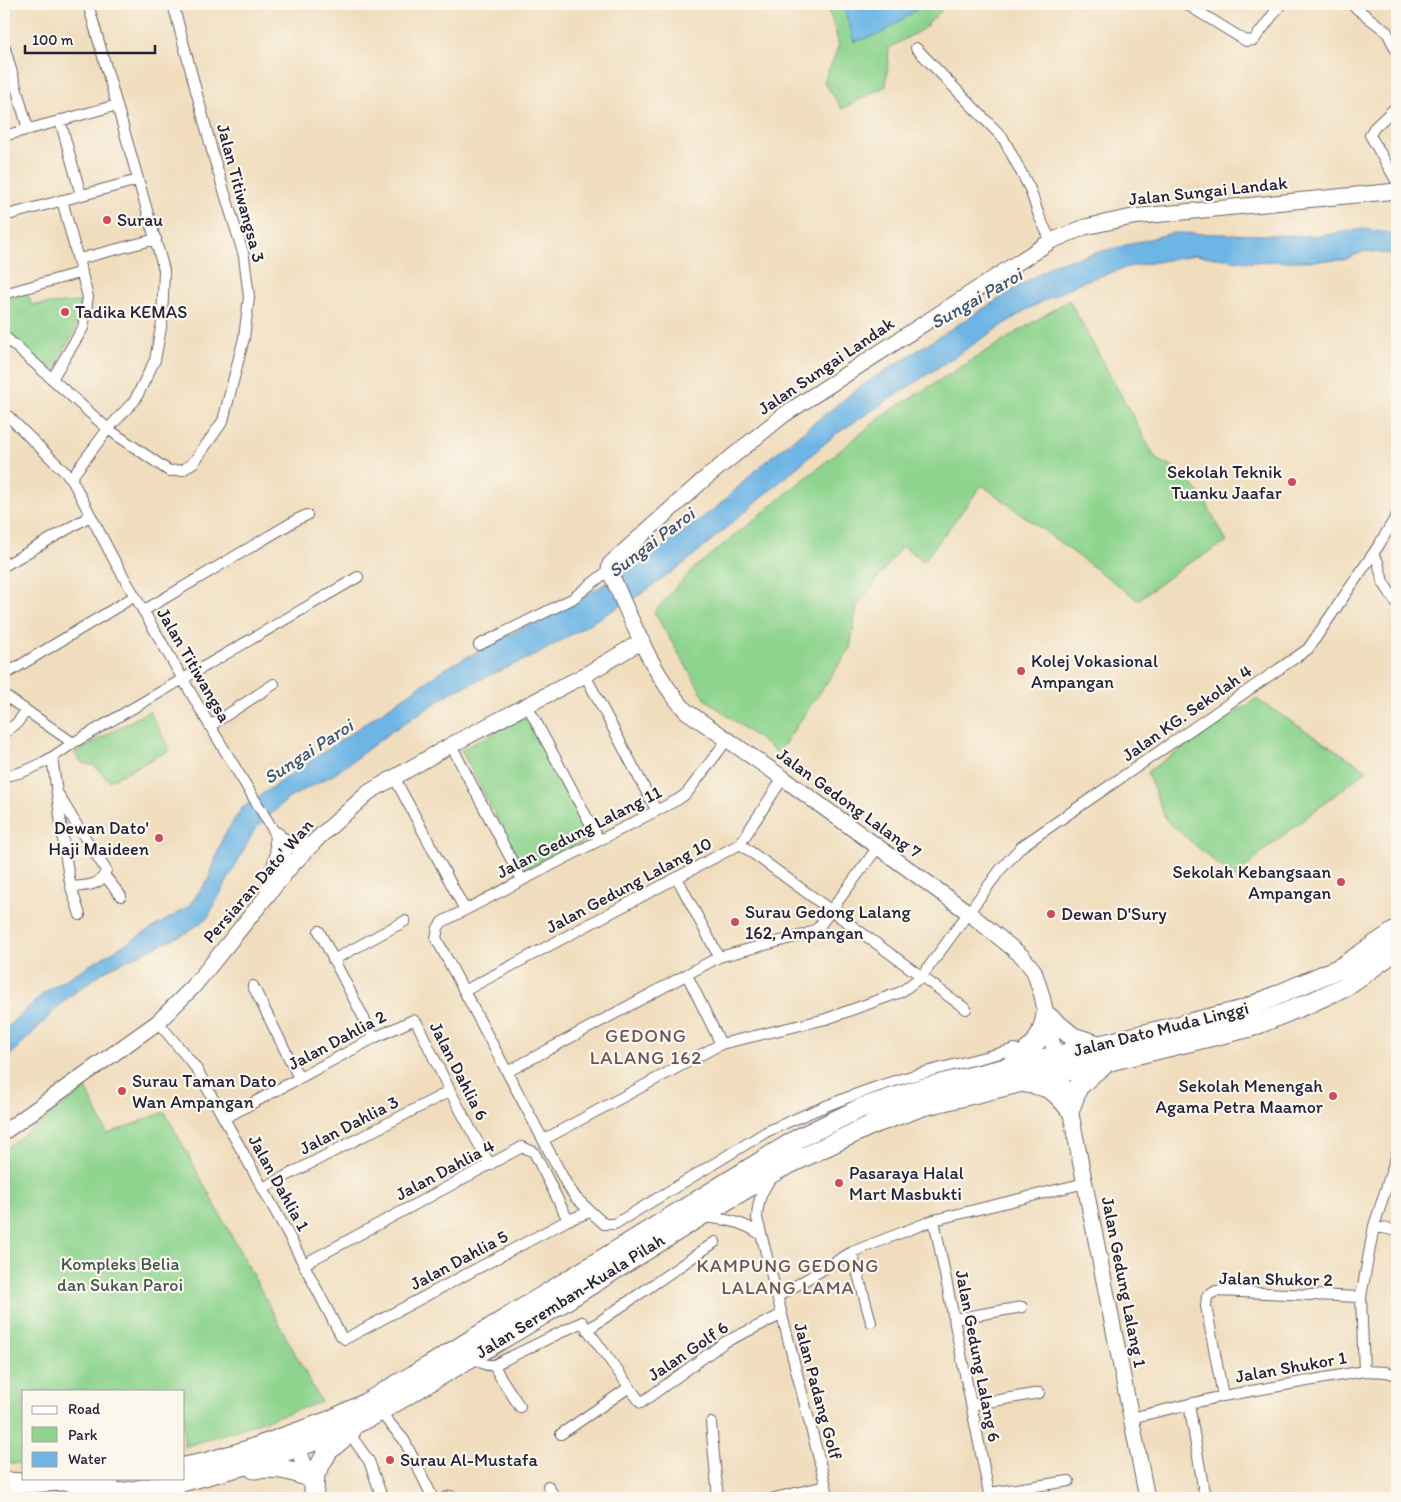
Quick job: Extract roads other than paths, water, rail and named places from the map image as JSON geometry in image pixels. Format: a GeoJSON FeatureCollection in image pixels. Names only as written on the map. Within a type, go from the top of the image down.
{"type":"FeatureCollection","features":[{"type":"Feature","properties":{"kind":"highway","name":"Jalan Dato Muda Linggi"},"geometry":{"type":"LineString","coordinates":[[1058,1065],[1100,1045],[1243,1010],[1342,967],[1397,930]]}},
{"type":"Feature","properties":{"kind":"highway","name":"Jalan Dato Muda Linggi"},"geometry":{"type":"LineString","coordinates":[[1058,1065],[1110,1061],[1251,1027],[1314,1002],[1346,986],[1397,950]]}},
{"type":"Feature","properties":{"kind":"highway"},"geometry":{"type":"LineString","coordinates":[[1008,1067],[1033,1048],[1042,1034],[1046,1015],[1073,1037],[1100,1045]]}},
{"type":"Feature","properties":{"kind":"highway"},"geometry":{"type":"LineString","coordinates":[[1070,1109],[1078,1087],[1094,1072],[1110,1061]]}},
{"type":"Feature","properties":{"kind":"highway","name":"Jalan Seremban-Kuala Pilah"},"geometry":{"type":"LineString","coordinates":[[188,1473],[253,1464],[329,1421],[364,1404],[799,1138],[861,1108],[920,1089],[1008,1067],[1058,1065]]}},
{"type":"Feature","properties":{"kind":"highway","name":"Jalan Seremban-Kuala Pilah"},"geometry":{"type":"LineString","coordinates":[[295,1440],[334,1434],[375,1414],[541,1316],[698,1217],[777,1170],[873,1124],[923,1106],[1022,1082],[1058,1065]]}},
{"type":"Feature","properties":{"kind":"highway"},"geometry":{"type":"LineString","coordinates":[[1022,1082],[1042,1085],[1057,1093],[1070,1109]]}},
{"type":"Feature","properties":{"kind":"highway"},"geometry":{"type":"LineString","coordinates":[[396,1385],[398,1389],[402,1390],[432,1374],[438,1372],[442,1374]]}},
{"type":"Feature","properties":{"kind":"highway"},"geometry":{"type":"LineString","coordinates":[[188,1473],[274,1468],[290,1470],[313,1489],[316,1474],[328,1451],[375,1414]]}},
{"type":"Feature","properties":{"kind":"highway"},"geometry":{"type":"LineString","coordinates":[[4,1482],[26,1483],[76,1480]]}},
{"type":"Feature","properties":{"kind":"highway","name":"Jalan Seremban-Kuala Pilah"},"geometry":{"type":"LineString","coordinates":[[74,1498],[126,1492],[165,1480]]}},
{"type":"Feature","properties":{"kind":"street"},"geometry":{"type":"LineString","coordinates":[[71,478],[108,430],[135,400],[155,360],[162,322],[164,270],[88,4]]}},
{"type":"Feature","properties":{"kind":"street","name":"Jalan Titiwangsa 3"},"geometry":{"type":"LineString","coordinates":[[4,336],[108,430],[169,471],[183,470],[194,462],[223,420],[244,338],[249,297],[244,256],[214,158],[173,4]]}},
{"type":"Feature","properties":{"kind":"street"},"geometry":{"type":"LineString","coordinates":[[1186,4],[1250,42],[1254,40],[1281,4]]}},
{"type":"Feature","properties":{"kind":"street"},"geometry":{"type":"LineString","coordinates":[[1351,4],[1387,32],[1397,52]]}},
{"type":"Feature","properties":{"kind":"street"},"geometry":{"type":"LineString","coordinates":[[4,45],[6,60],[28,130]]}},
{"type":"Feature","properties":{"kind":"street"},"geometry":{"type":"LineString","coordinates":[[916,48],[1003,138],[1030,189],[1039,216],[1051,241]]}},
{"type":"Feature","properties":{"kind":"street"},"geometry":{"type":"LineString","coordinates":[[4,136],[116,105]]}},
{"type":"Feature","properties":{"kind":"street"},"geometry":{"type":"LineString","coordinates":[[1397,106],[1374,128],[1370,135],[1397,182]]}},
{"type":"Feature","properties":{"kind":"street"},"geometry":{"type":"LineString","coordinates":[[60,120],[81,195]]}},
{"type":"Feature","properties":{"kind":"street"},"geometry":{"type":"LineString","coordinates":[[4,216],[138,180]]}},
{"type":"Feature","properties":{"kind":"street","name":"Jalan Sungai Landak"},"geometry":{"type":"LineString","coordinates":[[611,575],[610,564],[664,515],[785,414],[1051,241],[1085,227],[1132,217],[1397,191]]}},
{"type":"Feature","properties":{"kind":"street"},"geometry":{"type":"LineString","coordinates":[[52,379],[83,328],[88,296],[62,200]]}},
{"type":"Feature","properties":{"kind":"street"},"geometry":{"type":"LineString","coordinates":[[79,259],[156,239]]}},
{"type":"Feature","properties":{"kind":"street"},"geometry":{"type":"LineString","coordinates":[[4,294],[82,272]]}},
{"type":"Feature","properties":{"kind":"street","name":"Jalan Titiwangsa"},"geometry":{"type":"LineString","coordinates":[[4,412],[71,478],[135,596],[210,726],[277,836],[292,865]]}},
{"type":"Feature","properties":{"kind":"street"},"geometry":{"type":"LineString","coordinates":[[144,611],[256,546],[298,518],[307,515]]}},
{"type":"Feature","properties":{"kind":"street","name":"Jalan KG. Sekolah 4"},"geometry":{"type":"LineString","coordinates":[[542,1140],[722,1044],[826,1019],[901,992],[922,976],[1000,870],[1022,846],[1308,649],[1373,555],[1397,515]]}},
{"type":"Feature","properties":{"kind":"street"},"geometry":{"type":"LineString","coordinates":[[4,566],[90,516]]}},
{"type":"Feature","properties":{"kind":"street"},"geometry":{"type":"LineString","coordinates":[[1373,555],[1378,562],[1383,582],[1397,604]]}},
{"type":"Feature","properties":{"kind":"street"},"geometry":{"type":"LineString","coordinates":[[479,645],[572,598],[611,575]]}},
{"type":"Feature","properties":{"kind":"street","name":"Jalan Gedong Lalang 7"},"geometry":{"type":"LineString","coordinates":[[611,575],[642,641],[676,699],[686,711],[783,778],[969,913],[1022,956],[1034,972],[1058,1065]]}},
{"type":"Feature","properties":{"kind":"street"},"geometry":{"type":"LineString","coordinates":[[4,776],[16,774],[52,758],[73,743],[358,577]]}},
{"type":"Feature","properties":{"kind":"street"},"geometry":{"type":"LineString","coordinates":[[4,675],[135,596]]}},
{"type":"Feature","properties":{"kind":"street","name":"Persiaran Dato' Wan"},"geometry":{"type":"LineString","coordinates":[[4,1132],[158,1022],[193,987],[292,865],[369,792],[451,745],[585,675],[642,641]]}},
{"type":"Feature","properties":{"kind":"street"},"geometry":{"type":"LineString","coordinates":[[585,675],[656,810]]}},
{"type":"Feature","properties":{"kind":"street"},"geometry":{"type":"LineString","coordinates":[[210,726],[274,684]]}},
{"type":"Feature","properties":{"kind":"street"},"geometry":{"type":"LineString","coordinates":[[4,695],[73,743]]}},
{"type":"Feature","properties":{"kind":"street"},"geometry":{"type":"LineString","coordinates":[[528,705],[599,840]]}},
{"type":"Feature","properties":{"kind":"street"},"geometry":{"type":"LineString","coordinates":[[4,733],[17,723],[26,711]]}},
{"type":"Feature","properties":{"kind":"street","name":"Jalan Gedung Lalang 11"},"geometry":{"type":"LineString","coordinates":[[464,991],[436,938],[438,928],[442,922],[688,793],[727,740]]}},
{"type":"Feature","properties":{"kind":"street"},"geometry":{"type":"LineString","coordinates":[[451,745],[522,880]]}},
{"type":"Feature","properties":{"kind":"street"},"geometry":{"type":"LineString","coordinates":[[52,758],[58,792],[64,851],[71,887],[80,915]]}},
{"type":"Feature","properties":{"kind":"street"},"geometry":{"type":"LineString","coordinates":[[394,777],[465,910]]}},
{"type":"Feature","properties":{"kind":"street","name":"Jalan Gedung Lalang 10"},"geometry":{"type":"LineString","coordinates":[[464,991],[740,844],[783,778]]}},
{"type":"Feature","properties":{"kind":"street"},"geometry":{"type":"LineString","coordinates":[[58,792],[76,824],[105,868],[105,876],[121,896]]}},
{"type":"Feature","properties":{"kind":"street"},"geometry":{"type":"LineString","coordinates":[[277,836],[295,846],[312,845]]}},
{"type":"Feature","properties":{"kind":"street"},"geometry":{"type":"LineString","coordinates":[[267,895],[278,854],[277,836]]}},
{"type":"Feature","properties":{"kind":"street"},"geometry":{"type":"LineString","coordinates":[[740,844],[966,1009]]}},
{"type":"Feature","properties":{"kind":"street"},"geometry":{"type":"LineString","coordinates":[[507,1072],[719,957],[807,934],[818,928],[878,847]]}},
{"type":"Feature","properties":{"kind":"street"},"geometry":{"type":"LineString","coordinates":[[71,887],[89,886],[105,876]]}},
{"type":"Feature","properties":{"kind":"street"},"geometry":{"type":"LineString","coordinates":[[677,878],[719,957]]}},
{"type":"Feature","properties":{"kind":"street"},"geometry":{"type":"LineString","coordinates":[[334,960],[405,921]]}},
{"type":"Feature","properties":{"kind":"street"},"geometry":{"type":"LineString","coordinates":[[318,931],[374,1038]]}},
{"type":"Feature","properties":{"kind":"street"},"geometry":{"type":"LineString","coordinates":[[688,974],[722,1044]]}},
{"type":"Feature","properties":{"kind":"street"},"geometry":{"type":"LineString","coordinates":[[253,986],[299,1078]]}},
{"type":"Feature","properties":{"kind":"street"},"geometry":{"type":"LineString","coordinates":[[464,991],[567,1185],[590,1212],[604,1224],[615,1224],[766,1132],[790,1121],[861,1093],[914,1076],[1015,1050]]}},
{"type":"Feature","properties":{"kind":"street","name":"Jalan Dahlia 2"},"geometry":{"type":"LineString","coordinates":[[225,1118],[374,1038],[412,1020]]}},
{"type":"Feature","properties":{"kind":"street","name":"Jalan Dahlia 6"},"geometry":{"type":"LineString","coordinates":[[412,1020],[417,1023],[450,1091],[490,1165]]}},
{"type":"Feature","properties":{"kind":"street","name":"Jalan Dahlia 1"},"geometry":{"type":"LineString","coordinates":[[158,1022],[196,1068],[263,1188],[341,1336],[345,1339]]}},
{"type":"Feature","properties":{"kind":"street","name":"Jalan Gedung Lalang 1"},"geometry":{"type":"LineString","coordinates":[[1058,1065],[1070,1109],[1147,1498]]}},
{"type":"Feature","properties":{"kind":"street","name":"Jalan Dahlia 3"},"geometry":{"type":"LineString","coordinates":[[263,1188],[450,1091]]}},
{"type":"Feature","properties":{"kind":"street"},"geometry":{"type":"LineString","coordinates":[[790,1121],[799,1138]]}},
{"type":"Feature","properties":{"kind":"street","name":"Jalan Dahlia 4"},"geometry":{"type":"LineString","coordinates":[[304,1264],[522,1147],[534,1152],[568,1220]]}},
{"type":"Feature","properties":{"kind":"street"},"geometry":{"type":"LineString","coordinates":[[1364,1371],[1360,1297],[1374,1226],[1397,1154]]}},
{"type":"Feature","properties":{"kind":"street","name":"Jalan Padang Golf"},"geometry":{"type":"LineString","coordinates":[[777,1170],[765,1186],[758,1201],[757,1218],[829,1498]]}},
{"type":"Feature","properties":{"kind":"street"},"geometry":{"type":"LineString","coordinates":[[777,1297],[852,1252],[934,1220],[1085,1183]]}},
{"type":"Feature","properties":{"kind":"street","name":"Jalan Dahlia 5"},"geometry":{"type":"LineString","coordinates":[[345,1339],[568,1220],[590,1212]]}},
{"type":"Feature","properties":{"kind":"street"},"geometry":{"type":"LineString","coordinates":[[698,1217],[727,1219],[748,1226],[760,1234]]}},
{"type":"Feature","properties":{"kind":"street","name":"Jalan Gedung Lalang 6"},"geometry":{"type":"LineString","coordinates":[[934,1220],[990,1496]]}},
{"type":"Feature","properties":{"kind":"street"},"geometry":{"type":"LineString","coordinates":[[1374,1226],[1397,1232]]}},
{"type":"Feature","properties":{"kind":"street"},"geometry":{"type":"LineString","coordinates":[[474,1356],[481,1362],[494,1365],[584,1326],[716,1242]]}},
{"type":"Feature","properties":{"kind":"street"},"geometry":{"type":"LineString","coordinates":[[852,1252],[871,1322]]}},
{"type":"Feature","properties":{"kind":"street","name":"Jalan Shukor 2"},"geometry":{"type":"LineString","coordinates":[[1223,1396],[1206,1306],[1207,1296],[1216,1291],[1360,1297]]}},
{"type":"Feature","properties":{"kind":"street"},"geometry":{"type":"LineString","coordinates":[[954,1319],[1022,1307]]}},
{"type":"Feature","properties":{"kind":"street","name":"Jalan Golf 6"},"geometry":{"type":"LineString","coordinates":[[628,1388],[640,1403],[725,1342],[781,1315]]}},
{"type":"Feature","properties":{"kind":"street"},"geometry":{"type":"LineString","coordinates":[[561,1434],[628,1388],[584,1326]]}},
{"type":"Feature","properties":{"kind":"street"},"geometry":{"type":"LineString","coordinates":[[494,1365],[520,1407]]}},
{"type":"Feature","properties":{"kind":"street","name":"Jalan Shukor 1"},"geometry":{"type":"LineString","coordinates":[[1223,1396],[1364,1371],[1386,1372],[1397,1375]]}},
{"type":"Feature","properties":{"kind":"street"},"geometry":{"type":"LineString","coordinates":[[971,1405],[1039,1393]]}},
{"type":"Feature","properties":{"kind":"street"},"geometry":{"type":"LineString","coordinates":[[1131,1418],[1223,1396]]}},
{"type":"Feature","properties":{"kind":"street"},"geometry":{"type":"LineString","coordinates":[[1189,1404],[1205,1498]]}},
{"type":"Feature","properties":{"kind":"street"},"geometry":{"type":"LineString","coordinates":[[375,1414],[404,1440],[433,1498]]}},
{"type":"Feature","properties":{"kind":"street"},"geometry":{"type":"LineString","coordinates":[[711,1423],[718,1498]]}},
{"type":"Feature","properties":{"kind":"street"},"geometry":{"type":"LineString","coordinates":[[349,1433],[371,1465],[382,1497]]}},
{"type":"Feature","properties":{"kind":"street"},"geometry":{"type":"LineString","coordinates":[[295,1440],[313,1489]]}},
{"type":"Feature","properties":{"kind":"street"},"geometry":{"type":"LineString","coordinates":[[990,1496],[1069,1481]]}},
{"type":"Feature","properties":{"kind":"street"},"geometry":{"type":"LineString","coordinates":[[548,1486],[555,1498]]}},
{"type":"Feature","properties":{"kind":"street"},"geometry":{"type":"LineString","coordinates":[[774,1498],[826,1486]]}},
{"type":"Feature","properties":{"kind":"water"},"geometry":{"type":"Polygon","coordinates":[[[843,4],[921,4],[922,6],[882,33],[854,42],[843,4]]]}},
{"type":"Feature","properties":{"kind":"water"},"geometry":{"type":"Polygon","coordinates":[[[1363,229],[1397,234],[1397,255],[1365,251],[1344,260],[1248,262],[1195,255],[1128,267],[1079,283],[1026,310],[836,434],[686,562],[644,592],[538,654],[452,692],[388,734],[335,774],[289,798],[255,829],[208,917],[188,932],[106,970],[66,999],[4,1062],[4,1030],[46,991],[188,907],[208,880],[223,837],[242,808],[446,668],[593,591],[651,556],[718,506],[766,461],[861,386],[1054,264],[1172,233],[1318,236],[1363,229]]]}},
{"type":"Feature","properties":{"kind":"place","name":"Surau"},"geometry":{"type":"Point","coordinates":[107,220]}},
{"type":"Feature","properties":{"kind":"place","name":"Tadika KEMAS"},"geometry":{"type":"Point","coordinates":[65,312]}},
{"type":"Feature","properties":{"kind":"place","name":"Sekolah Teknik Tuanku Jaafar"},"geometry":{"type":"Point","coordinates":[1292,482]}},
{"type":"Feature","properties":{"kind":"place","name":"Kolej Vokasional Ampangan"},"geometry":{"type":"Point","coordinates":[1021,671]}},
{"type":"Feature","properties":{"kind":"place","name":"Dewan Dato' Haji Maideen"},"geometry":{"type":"Point","coordinates":[159,838]}},
{"type":"Feature","properties":{"kind":"place","name":"Sekolah Kebangsaan Ampangan"},"geometry":{"type":"Point","coordinates":[1341,882]}},
{"type":"Feature","properties":{"kind":"place","name":"Dewan D'Sury"},"geometry":{"type":"Point","coordinates":[1051,914]}},
{"type":"Feature","properties":{"kind":"place","name":"Surau Gedong Lalang 162, Ampangan"},"geometry":{"type":"Point","coordinates":[735,922]}},
{"type":"Feature","properties":{"kind":"place","name":"Surau Taman Dato Wan Ampangan"},"geometry":{"type":"Point","coordinates":[122,1091]}},
{"type":"Feature","properties":{"kind":"place","name":"Sekolah Menengah Agama Petra Maamor"},"geometry":{"type":"Point","coordinates":[1333,1096]}},
{"type":"Feature","properties":{"kind":"place","name":"Pasaraya Halal Mart Masbukti"},"geometry":{"type":"Point","coordinates":[839,1183]}},
{"type":"Feature","properties":{"kind":"place","name":"Surau Al-Mustafa"},"geometry":{"type":"Point","coordinates":[390,1460]}},
{"type":"Feature","properties":{"kind":"district","name":"GEDONG LALANG 162"},"geometry":{"type":"Point","coordinates":[646,1046]}},
{"type":"Feature","properties":{"kind":"district","name":"KAMPUNG GEDONG LALANG LAMA"},"geometry":{"type":"Point","coordinates":[788,1276]}},
{"type":"Feature","properties":{"kind":"water label","name":"Sungai Paroi"},"geometry":{"type":"Point","coordinates":[976,298]}},
{"type":"Feature","properties":{"kind":"water label","name":"Sungai Paroi"},"geometry":{"type":"Point","coordinates":[651,542]}},
{"type":"Feature","properties":{"kind":"water label","name":"Sungai Paroi"},"geometry":{"type":"Point","coordinates":[308,751]}},
{"type":"Feature","properties":{"kind":"park label","name":"Kompleks Belia dan Sukan Paroi"},"geometry":{"type":"Point","coordinates":[120,1274]}}]}
